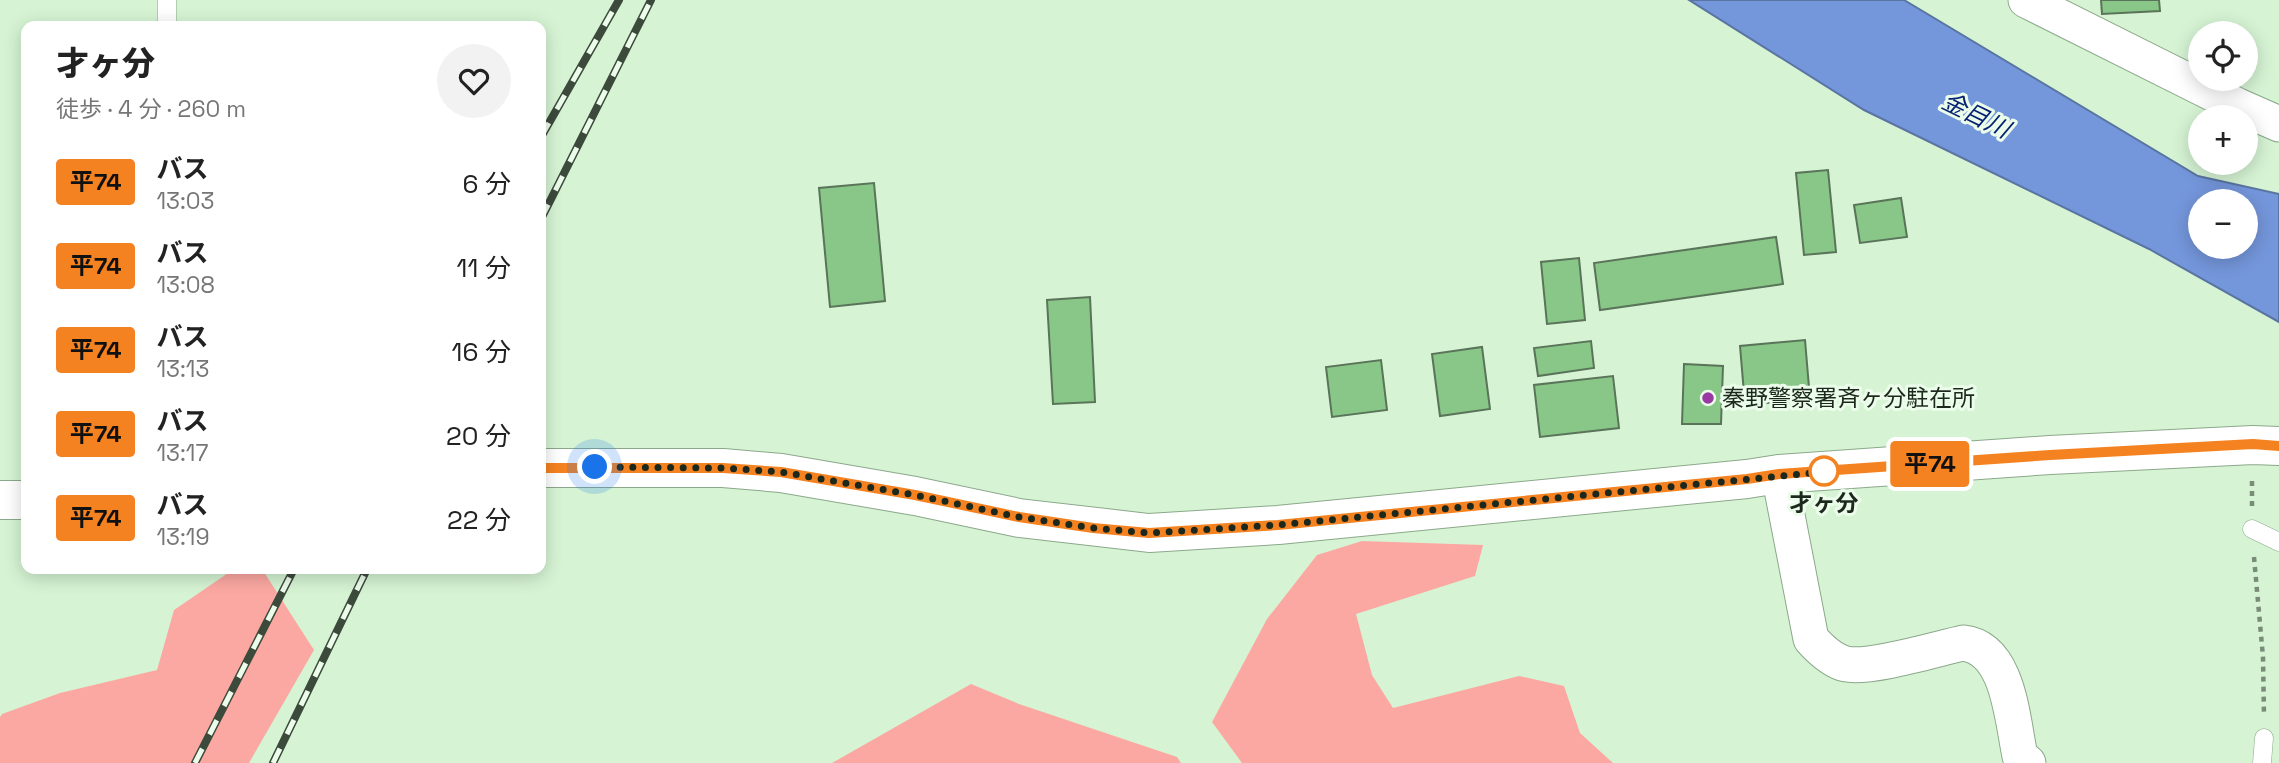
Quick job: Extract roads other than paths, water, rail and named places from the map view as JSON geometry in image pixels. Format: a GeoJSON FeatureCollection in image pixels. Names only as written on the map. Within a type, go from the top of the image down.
{"type":"FeatureCollection","features":[{"type":"Feature","properties":{"kind":"street"},"geometry":{"type":"LineString","coordinates":[[2026,0],[2279,124]]}},
{"type":"Feature","properties":{"kind":"street"},"geometry":{"type":"LineString","coordinates":[[546,468],[723,468],[781,472],[915,495],[1019,517],[1149,533],[1292,524],[1779,474],[2050,455],[2253,444],[2279,446]]}},
{"type":"Feature","properties":{"kind":"street"},"geometry":{"type":"LineString","coordinates":[[1779,474],[1811,639],[1825,654],[1844,664],[1863,666],[1963,643],[1977,645],[1992,657],[2002,674],[2021,761]]}},
{"type":"Feature","properties":{"kind":"street"},"geometry":{"type":"LineString","coordinates":[[0,500],[21,500]]}},
{"type":"Feature","properties":{"kind":"lane"},"geometry":{"type":"LineString","coordinates":[[167,0],[167,21]]}},
{"type":"Feature","properties":{"kind":"lane"},"geometry":{"type":"LineString","coordinates":[[2252,529],[2279,542]]}},
{"type":"Feature","properties":{"kind":"lane"},"geometry":{"type":"LineString","coordinates":[[2262,763],[2264,738]]}},
{"type":"Feature","properties":{"kind":"water","name":"金目川"},"geometry":{"type":"Polygon","coordinates":[[[1689,0],[1904,0],[2188,170],[2188,175],[2256,189],[2188,189],[2188,259],[2258,259],[2258,189],[2279,194],[2279,322],[2149,249],[1864,110],[1689,0]]]}},
{"type":"Feature","properties":{"kind":"railway"},"geometry":{"type":"LineString","coordinates":[[546,128],[619,0]]}},
{"type":"Feature","properties":{"kind":"railway"},"geometry":{"type":"LineString","coordinates":[[546,209],[651,0]]}},
{"type":"Feature","properties":{"kind":"railway"},"geometry":{"type":"LineString","coordinates":[[195,763],[291,574]]}},
{"type":"Feature","properties":{"kind":"railway"},"geometry":{"type":"LineString","coordinates":[[273,763],[365,574]]}},
{"type":"Feature","properties":{"kind":"place","name":"秦野警察署斉ヶ分駐在所"},"geometry":{"type":"Point","coordinates":[1708,398]}},
{"type":"Feature","properties":{"kind":"place","name":"才ヶ分"},"geometry":{"type":"Point","coordinates":[1824,471]}}]}
